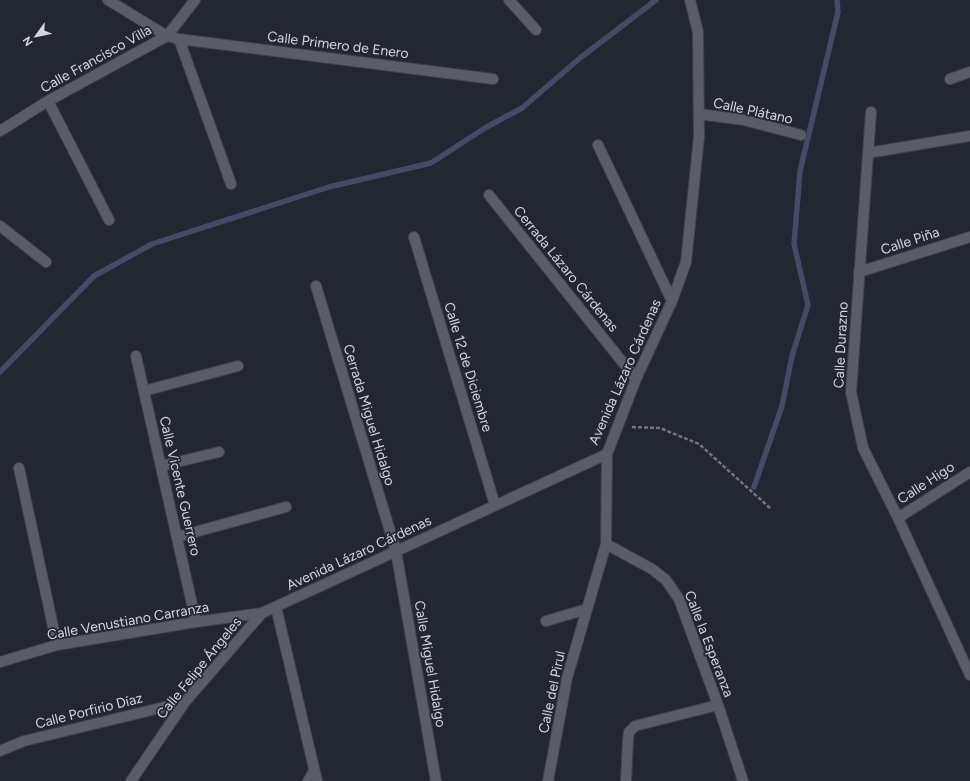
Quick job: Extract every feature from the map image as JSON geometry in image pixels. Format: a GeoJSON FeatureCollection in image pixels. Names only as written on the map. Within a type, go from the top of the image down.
{"type":"FeatureCollection","features":[{"type":"Feature","properties":{"kind":"street","name":"Calle Primero de Enero"},"geometry":{"type":"LineString","coordinates":[[108,0],[167,36],[179,39],[493,79]]}},
{"type":"Feature","properties":{"kind":"street","name":"Calle Francisco Villa"},"geometry":{"type":"LineString","coordinates":[[0,131],[48,101],[167,36],[195,0]]}},
{"type":"Feature","properties":{"kind":"street"},"geometry":{"type":"LineString","coordinates":[[510,0],[536,30]]}},
{"type":"Feature","properties":{"kind":"street","name":"Avenida Lázaro Cárdenas"},"geometry":{"type":"LineString","coordinates":[[262,613],[607,454],[636,379],[672,301],[686,262],[699,137],[698,32],[690,0]]}},
{"type":"Feature","properties":{"kind":"street"},"geometry":{"type":"LineString","coordinates":[[179,39],[231,184]]}},
{"type":"Feature","properties":{"kind":"street"},"geometry":{"type":"LineString","coordinates":[[950,79],[970,72]]}},
{"type":"Feature","properties":{"kind":"street"},"geometry":{"type":"LineString","coordinates":[[48,101],[109,220]]}},
{"type":"Feature","properties":{"kind":"street","name":"Calle Durazno"},"geometry":{"type":"LineString","coordinates":[[871,112],[851,392],[863,448],[898,518],[970,675]]}},
{"type":"Feature","properties":{"kind":"street","name":"Calle Plátano"},"geometry":{"type":"LineString","coordinates":[[699,114],[744,120],[801,135]]}},
{"type":"Feature","properties":{"kind":"street"},"geometry":{"type":"LineString","coordinates":[[868,153],[970,136]]}},
{"type":"Feature","properties":{"kind":"street"},"geometry":{"type":"LineString","coordinates":[[598,145],[672,301]]}},
{"type":"Feature","properties":{"kind":"street","name":"Cerrada Lázaro Cárdenas"},"geometry":{"type":"LineString","coordinates":[[489,195],[636,379]]}},
{"type":"Feature","properties":{"kind":"street"},"geometry":{"type":"LineString","coordinates":[[0,226],[46,262]]}},
{"type":"Feature","properties":{"kind":"street","name":"Calle 12 de Diciembre"},"geometry":{"type":"LineString","coordinates":[[414,236],[495,505]]}},
{"type":"Feature","properties":{"kind":"street","name":"Calle Piña"},"geometry":{"type":"LineString","coordinates":[[859,272],[970,237]]}},
{"type":"Feature","properties":{"kind":"street","name":"Cerrada Miguel Hidalgo"},"geometry":{"type":"LineString","coordinates":[[316,286],[396,551]]}},
{"type":"Feature","properties":{"kind":"street","name":"Calle Vicente Guerrero"},"geometry":{"type":"LineString","coordinates":[[136,356],[196,622]]}},
{"type":"Feature","properties":{"kind":"street"},"geometry":{"type":"LineString","coordinates":[[144,391],[238,366]]}},
{"type":"Feature","properties":{"kind":"street"},"geometry":{"type":"LineString","coordinates":[[161,466],[219,452]]}},
{"type":"Feature","properties":{"kind":"street"},"geometry":{"type":"LineString","coordinates":[[606,544],[607,454]]}},
{"type":"Feature","properties":{"kind":"street"},"geometry":{"type":"LineString","coordinates":[[19,468],[57,645]]}},
{"type":"Feature","properties":{"kind":"street","name":"Calle Higo"},"geometry":{"type":"LineString","coordinates":[[898,518],[970,472]]}},
{"type":"Feature","properties":{"kind":"street"},"geometry":{"type":"LineString","coordinates":[[177,537],[286,507]]}},
{"type":"Feature","properties":{"kind":"street","name":"Calle del Pirul"},"geometry":{"type":"LineString","coordinates":[[548,781],[567,678],[606,544]]}},
{"type":"Feature","properties":{"kind":"street","name":"Calle la Esperanza"},"geometry":{"type":"LineString","coordinates":[[606,544],[652,569],[666,580],[679,600],[718,705],[743,781]]}},
{"type":"Feature","properties":{"kind":"street","name":"Calle Miguel Hidalgo"},"geometry":{"type":"LineString","coordinates":[[396,551],[436,781]]}},
{"type":"Feature","properties":{"kind":"street"},"geometry":{"type":"LineString","coordinates":[[276,607],[315,776],[308,781]]}},
{"type":"Feature","properties":{"kind":"street"},"geometry":{"type":"LineString","coordinates":[[546,621],[587,609]]}},
{"type":"Feature","properties":{"kind":"street","name":"Calle Venustiano Carranza"},"geometry":{"type":"LineString","coordinates":[[0,662],[57,645],[196,622],[262,613]]}},
{"type":"Feature","properties":{"kind":"street","name":"Calle Felipe Ángeles"},"geometry":{"type":"LineString","coordinates":[[131,781],[185,702],[262,613]]}},
{"type":"Feature","properties":{"kind":"street","name":"Calle Porfirio Díaz"},"geometry":{"type":"LineString","coordinates":[[0,751],[24,741],[185,702]]}},
{"type":"Feature","properties":{"kind":"street"},"geometry":{"type":"LineString","coordinates":[[626,781],[629,732],[635,726],[718,705]]}},
{"type":"Feature","properties":{"kind":"path"},"geometry":{"type":"LineString","coordinates":[[617,427],[660,428],[699,444],[771,509]]}},
{"type":"Feature","properties":{"kind":"waterway"},"geometry":{"type":"LineString","coordinates":[[0,372],[94,276],[152,244],[329,187],[431,163],[485,128],[522,108],[580,58],[656,0]]}},
{"type":"Feature","properties":{"kind":"waterway"},"geometry":{"type":"LineString","coordinates":[[754,487],[782,406],[792,356],[808,305],[794,244],[800,171],[838,12],[837,0]]}}]}
